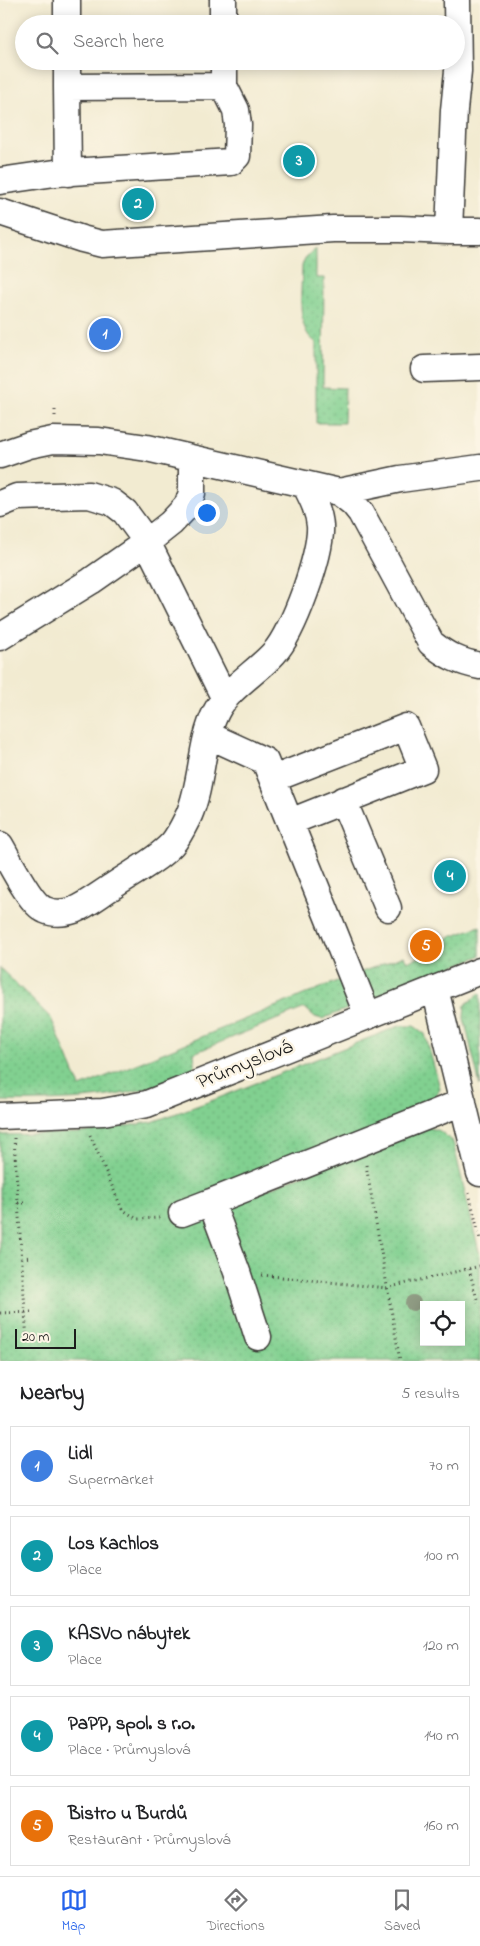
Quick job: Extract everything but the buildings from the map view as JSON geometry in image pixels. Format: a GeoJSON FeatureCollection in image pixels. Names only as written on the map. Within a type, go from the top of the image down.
{"type":"FeatureCollection","features":[{"type":"Feature","properties":{"kind":"street"},"geometry":{"type":"LineString","coordinates":[[66,0],[67,15]]}},
{"type":"Feature","properties":{"kind":"street"},"geometry":{"type":"LineString","coordinates":[[223,0],[223,15]]}},
{"type":"Feature","properties":{"kind":"street"},"geometry":{"type":"LineString","coordinates":[[457,0],[460,15]]}},
{"type":"Feature","properties":{"kind":"street"},"geometry":{"type":"LineString","coordinates":[[449,231],[454,110],[469,71],[465,47]]}},
{"type":"Feature","properties":{"kind":"street"},"geometry":{"type":"LineString","coordinates":[[67,70],[68,172]]}},
{"type":"Feature","properties":{"kind":"street"},"geometry":{"type":"LineString","coordinates":[[0,181],[68,172],[225,163],[235,160],[238,152],[238,125],[236,110],[224,74],[67,87]]}},
{"type":"Feature","properties":{"kind":"street"},"geometry":{"type":"LineString","coordinates":[[0,212],[102,244],[333,229],[480,231]]}},
{"type":"Feature","properties":{"kind":"street"},"geometry":{"type":"LineString","coordinates":[[424,369],[480,368]]}},
{"type":"Feature","properties":{"kind":"street"},"geometry":{"type":"LineString","coordinates":[[0,455],[29,445],[53,440],[99,440],[147,448],[192,460],[339,492],[400,479],[480,468]]}},
{"type":"Feature","properties":{"kind":"street"},"geometry":{"type":"LineString","coordinates":[[2,631],[92,581],[171,524],[187,506],[193,485],[192,460]]}},
{"type":"Feature","properties":{"kind":"street"},"geometry":{"type":"LineString","coordinates":[[0,845],[31,897],[43,909],[57,913],[75,909],[151,860],[172,844],[190,813],[196,795],[208,735],[216,712],[225,699],[275,652],[288,634],[297,614],[320,535],[316,506],[306,484]]}},
{"type":"Feature","properties":{"kind":"street"},"geometry":{"type":"LineString","coordinates":[[339,492],[361,513],[432,643],[445,655],[465,663],[480,666]]}},
{"type":"Feature","properties":{"kind":"street"},"geometry":{"type":"LineString","coordinates":[[0,504],[17,497],[88,496],[112,502],[125,512],[147,542],[225,699]]}},
{"type":"Feature","properties":{"kind":"street"},"geometry":{"type":"LineString","coordinates":[[273,780],[406,727],[423,769],[290,822]]}},
{"type":"Feature","properties":{"kind":"street"},"geometry":{"type":"LineString","coordinates":[[208,735],[265,761],[368,1016]]}},
{"type":"Feature","properties":{"kind":"street"},"geometry":{"type":"LineString","coordinates":[[343,800],[388,908]]}},
{"type":"Feature","properties":{"kind":"street","name":"Průmyslová"},"geometry":{"type":"LineString","coordinates":[[7,1124],[103,1112],[147,1104],[480,971]]}},
{"type":"Feature","properties":{"kind":"street"},"geometry":{"type":"LineString","coordinates":[[435,989],[480,1174]]}},
{"type":"Feature","properties":{"kind":"street"},"geometry":{"type":"LineString","coordinates":[[182,1213],[362,1144],[463,1102]]}},
{"type":"Feature","properties":{"kind":"street"},"geometry":{"type":"LineString","coordinates":[[212,1202],[258,1337]]}},
{"type":"Feature","properties":{"kind":"path"},"geometry":{"type":"LineString","coordinates":[[7,1124],[18,1204],[27,1342]]}},
{"type":"Feature","properties":{"kind":"path"},"geometry":{"type":"LineString","coordinates":[[362,1144],[400,1361]]}},
{"type":"Feature","properties":{"kind":"path"},"geometry":{"type":"LineString","coordinates":[[18,1204],[27,1203]]}},
{"type":"Feature","properties":{"kind":"path"},"geometry":{"type":"LineString","coordinates":[[22,1258],[31,1258]]}},
{"type":"Feature","properties":{"kind":"path"},"geometry":{"type":"LineString","coordinates":[[237,1272],[386,1288],[480,1266]]}},
{"type":"Feature","properties":{"kind":"path"},"geometry":{"type":"LineString","coordinates":[[469,1268],[478,1304]]}},
{"type":"Feature","properties":{"kind":"path"},"geometry":{"type":"LineString","coordinates":[[0,1313],[34,1312]]}},
{"type":"Feature","properties":{"kind":"green space"},"geometry":{"type":"Polygon","coordinates":[[[316,248],[316,278],[324,278],[323,387],[345,388],[344,423],[316,423],[316,342],[309,336],[302,319],[301,296],[302,266],[305,258],[316,248]]]}},
{"type":"Feature","properties":{"kind":"green space"},"geometry":{"type":"Polygon","coordinates":[[[480,926],[480,956],[322,1019],[315,1017],[305,1008],[194,1053],[195,1064],[192,1072],[169,1081],[122,1094],[73,1100],[0,1101],[0,968],[51,1018],[80,1087],[335,982],[404,956],[407,962],[450,946],[448,938],[480,926]]]}},
{"type":"Feature","properties":{"kind":"green space"},"geometry":{"type":"Polygon","coordinates":[[[480,993],[480,1086],[464,1018],[465,1005],[480,993]]]}},
{"type":"Feature","properties":{"kind":"green space"},"geometry":{"type":"Polygon","coordinates":[[[399,1026],[414,1026],[425,1034],[440,1088],[434,1102],[226,1206],[423,1126],[440,1131],[453,1142],[480,1256],[480,1361],[0,1361],[0,1135],[80,1133],[152,1122],[216,1099],[399,1026]]]}},
{"type":"Feature","properties":{"kind":"place","name":"KASVO nábytek"},"geometry":{"type":"Point","coordinates":[299,161]}},
{"type":"Feature","properties":{"kind":"place","name":"Los Kachlos"},"geometry":{"type":"Point","coordinates":[138,204]}},
{"type":"Feature","properties":{"kind":"place","name":"Lidl"},"geometry":{"type":"Point","coordinates":[105,334]}},
{"type":"Feature","properties":{"kind":"place","name":"PaPP, spol. s r.o."},"geometry":{"type":"Point","coordinates":[450,876]}},
{"type":"Feature","properties":{"kind":"place","name":"Bistro u Burdů"},"geometry":{"type":"Point","coordinates":[426,946]}}]}
